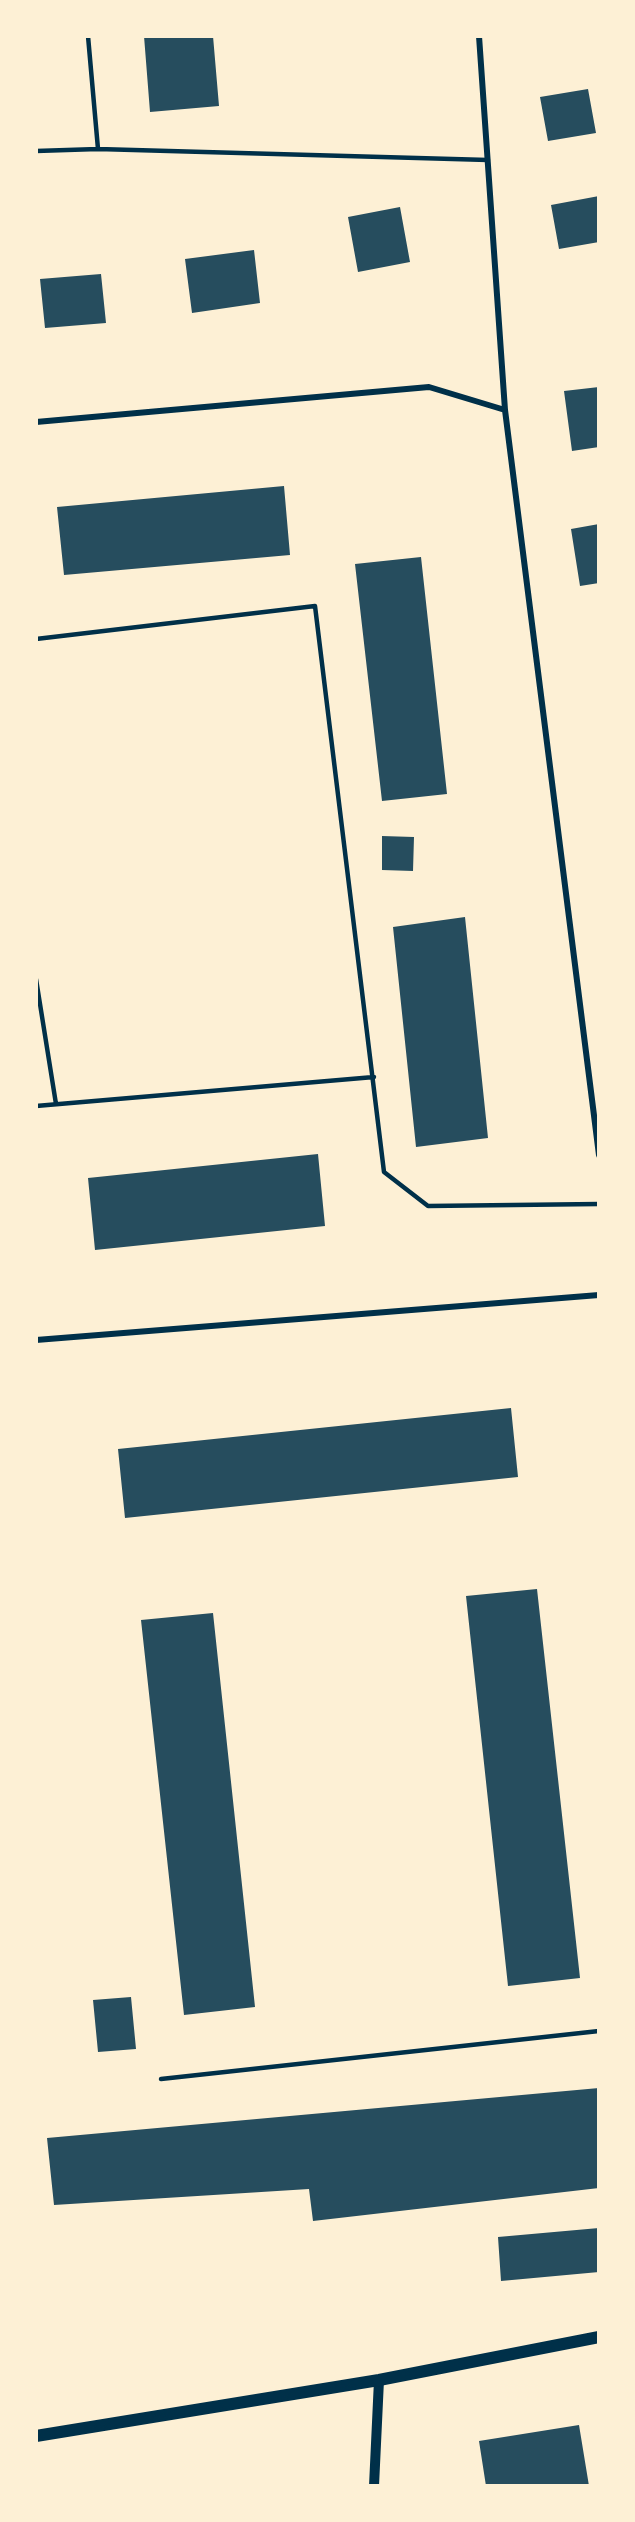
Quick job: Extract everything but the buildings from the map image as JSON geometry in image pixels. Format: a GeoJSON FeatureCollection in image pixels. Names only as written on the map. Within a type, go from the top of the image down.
{"type":"FeatureCollection","features":[{"type":"Feature","properties":{"kind":"main road"},"geometry":{"type":"LineString","coordinates":[[36,2436],[379,2380],[599,2337]]}},
{"type":"Feature","properties":{"kind":"street"},"geometry":{"type":"LineString","coordinates":[[479,36],[505,410],[599,1155]]}},
{"type":"Feature","properties":{"kind":"street"},"geometry":{"type":"LineString","coordinates":[[36,422],[429,387],[505,410]]}},
{"type":"Feature","properties":{"kind":"street"},"geometry":{"type":"LineString","coordinates":[[36,1340],[599,1295]]}},
{"type":"Feature","properties":{"kind":"street"},"geometry":{"type":"LineString","coordinates":[[374,2486],[379,2380]]}},
{"type":"Feature","properties":{"kind":"lane"},"geometry":{"type":"LineString","coordinates":[[88,36],[98,149]]}},
{"type":"Feature","properties":{"kind":"lane"},"geometry":{"type":"LineString","coordinates":[[36,151],[98,149],[488,160]]}},
{"type":"Feature","properties":{"kind":"lane"},"geometry":{"type":"LineString","coordinates":[[36,639],[315,606],[384,1172],[428,1206],[599,1204]]}},
{"type":"Feature","properties":{"kind":"lane"},"geometry":{"type":"LineString","coordinates":[[36,979],[56,1104]]}},
{"type":"Feature","properties":{"kind":"lane"},"geometry":{"type":"LineString","coordinates":[[36,1106],[374,1077]]}},
{"type":"Feature","properties":{"kind":"lane"},"geometry":{"type":"LineString","coordinates":[[161,2079],[599,2031]]}}]}
